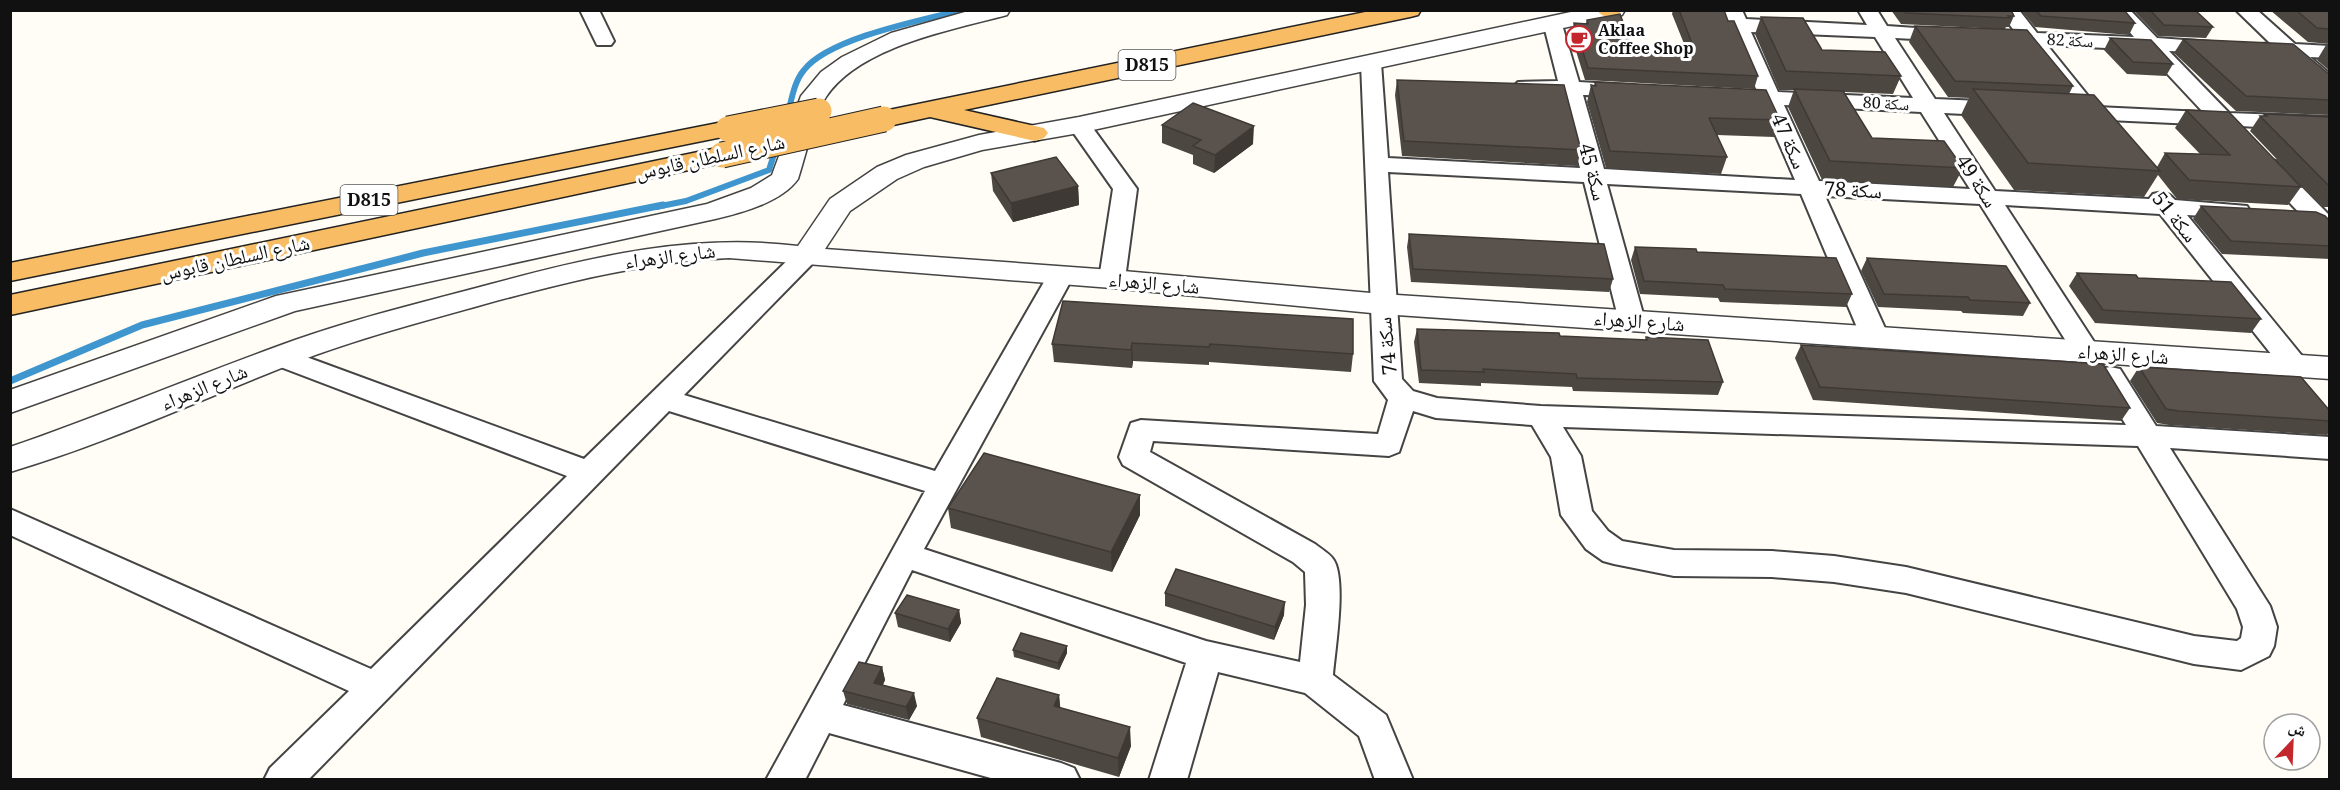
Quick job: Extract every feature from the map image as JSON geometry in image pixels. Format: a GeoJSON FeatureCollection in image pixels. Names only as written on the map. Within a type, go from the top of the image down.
{"type":"FeatureCollection","features":[{"type":"Feature","properties":{"kind":"highway","name":"شارع السلطان قابوس"},"geometry":{"type":"LineString","coordinates":[[10,305],[1314,10]]}},
{"type":"Feature","properties":{"kind":"highway","name":"شارع السلطان قابوس"},"geometry":{"type":"LineString","coordinates":[[878,110],[928,110],[1410,10]]}},
{"type":"Feature","properties":{"kind":"highway"},"geometry":{"type":"LineString","coordinates":[[928,110],[1035,133]]}},
{"type":"Feature","properties":{"kind":"highway","name":"شارع السلطان قابوس"},"geometry":{"type":"LineString","coordinates":[[10,272],[725,142]]}},
{"type":"Feature","properties":{"kind":"street"},"geometry":{"type":"LineString","coordinates":[[589,10],[604,41]]}},
{"type":"Feature","properties":{"kind":"street"},"geometry":{"type":"LineString","coordinates":[[10,402],[287,303],[715,211],[760,194],[784,179],[813,96],[830,77],[868,52],[899,38],[999,10]]}},
{"type":"Feature","properties":{"kind":"street","name":"سكة 49"},"geometry":{"type":"LineString","coordinates":[[1541,416],[1566,456],[1577,515],[1597,540],[1614,552],[1674,563],[1772,564],[1874,574],[2194,650],[2241,656],[2256,646],[2260,627],[2253,606],[2147,436],[1988,198],[1867,10]]}},
{"type":"Feature","properties":{"kind":"street"},"geometry":{"type":"LineString","coordinates":[[2008,10],[2112,139]]}},
{"type":"Feature","properties":{"kind":"street"},"geometry":{"type":"LineString","coordinates":[[2119,10],[2252,149],[2325,221]]}},
{"type":"Feature","properties":{"kind":"street"},"geometry":{"type":"LineString","coordinates":[[2245,10],[2330,86]]}},
{"type":"Feature","properties":{"kind":"street"},"geometry":{"type":"LineString","coordinates":[[283,780],[806,256],[840,205],[887,173],[915,161],[979,142],[1379,74],[1553,22],[1611,11]]}},
{"type":"Feature","properties":{"kind":"street","name":"سكة 82"},"geometry":{"type":"LineString","coordinates":[[1735,18],[1880,32],[2330,52]]}},
{"type":"Feature","properties":{"kind":"street","name":"سكة 47"},"geometry":{"type":"LineString","coordinates":[[1735,18],[1875,337]]}},
{"type":"Feature","properties":{"kind":"street","name":"سكة 45"},"geometry":{"type":"LineString","coordinates":[[1553,22],[1632,321]]}},
{"type":"Feature","properties":{"kind":"street","name":"سكة 74"},"geometry":{"type":"LineString","coordinates":[[1315,681],[1323,605],[1321,567],[1304,553],[1134,457],[1141,430],[1389,445],[1403,398],[1388,381],[1382,304],[1376,164],[1379,74]]}},
{"type":"Feature","properties":{"kind":"street"},"geometry":{"type":"LineString","coordinates":[[1501,85],[1653,92]]}},
{"type":"Feature","properties":{"kind":"street","name":"سكة 80"},"geometry":{"type":"LineString","coordinates":[[1712,95],[2021,110]]}},
{"type":"Feature","properties":{"kind":"street"},"geometry":{"type":"LineString","coordinates":[[2044,111],[2330,124]]}},
{"type":"Feature","properties":{"kind":"street"},"geometry":{"type":"LineString","coordinates":[[1079,125],[1125,189],[1112,279]]}},
{"type":"Feature","properties":{"kind":"street","name":"سكة 78"},"geometry":{"type":"LineString","coordinates":[[1376,164],[2270,213],[2325,221]]}},
{"type":"Feature","properties":{"kind":"street","name":"سكة 51"},"geometry":{"type":"LineString","coordinates":[[2147,182],[2297,367]]}},
{"type":"Feature","properties":{"kind":"street","name":"شارع الزهراء"},"geometry":{"type":"LineString","coordinates":[[10,460],[131,417],[280,357],[408,316],[544,279],[662,254],[770,249],[806,256],[1112,279],[1382,304],[2330,368]]}},
{"type":"Feature","properties":{"kind":"street"},"geometry":{"type":"LineString","coordinates":[[785,780],[904,555],[1061,275]]}},
{"type":"Feature","properties":{"kind":"street"},"geometry":{"type":"LineString","coordinates":[[280,357],[589,473]]}},
{"type":"Feature","properties":{"kind":"street"},"geometry":{"type":"LineString","coordinates":[[1403,398],[1436,408],[1541,416],[2147,436],[2330,448]]}},
{"type":"Feature","properties":{"kind":"street"},"geometry":{"type":"LineString","coordinates":[[663,399],[944,484]]}},
{"type":"Feature","properties":{"kind":"street"},"geometry":{"type":"LineString","coordinates":[[10,521],[376,687]]}},
{"type":"Feature","properties":{"kind":"street"},"geometry":{"type":"LineString","coordinates":[[904,555],[1206,655],[1315,681],[1373,726],[1394,780]]}},
{"type":"Feature","properties":{"kind":"street"},"geometry":{"type":"LineString","coordinates":[[1168,780],[1206,655]]}},
{"type":"Feature","properties":{"kind":"street"},"geometry":{"type":"LineString","coordinates":[[821,715],[1061,780]]}},
{"type":"Feature","properties":{"kind":"building"},"geometry":{"type":"Polygon","coordinates":[[[1679,10],[1724,10],[1728,21],[1734,21],[1758,76],[1588,68],[1574,23],[1588,24],[1587,20],[1620,14],[1633,49],[1695,51],[1679,10]]]}},
{"type":"Feature","properties":{"kind":"building"},"geometry":{"type":"Polygon","coordinates":[[[1904,10],[2011,10],[2014,16],[2008,16],[2010,18],[1906,13],[1904,10]]]}},
{"type":"Feature","properties":{"kind":"building"},"geometry":{"type":"Polygon","coordinates":[[[2036,10],[2124,10],[2135,23],[2041,16],[2036,10]]]}},
{"type":"Feature","properties":{"kind":"building"},"geometry":{"type":"Polygon","coordinates":[[[2150,10],[2195,10],[2213,27],[2164,25],[2150,10]]]}},
{"type":"Feature","properties":{"kind":"building"},"geometry":{"type":"Polygon","coordinates":[[[2296,10],[2330,10],[2330,29],[2317,28],[2296,10]]]}},
{"type":"Feature","properties":{"kind":"building"},"geometry":{"type":"Polygon","coordinates":[[[1761,17],[1803,18],[1822,50],[1885,52],[1901,76],[1786,71],[1761,17]]]}},
{"type":"Feature","properties":{"kind":"building"},"geometry":{"type":"Polygon","coordinates":[[[1915,26],[2027,30],[2073,86],[1955,81],[1915,26]]]}},
{"type":"Feature","properties":{"kind":"building"},"geometry":{"type":"Polygon","coordinates":[[[2110,38],[2151,40],[2173,64],[2133,62],[2110,38]]]}},
{"type":"Feature","properties":{"kind":"building"},"geometry":{"type":"Polygon","coordinates":[[[2183,39],[2293,44],[2330,75],[2330,100],[2246,96],[2183,39]]]}},
{"type":"Feature","properties":{"kind":"building"},"geometry":{"type":"Polygon","coordinates":[[[1397,80],[1564,85],[1581,150],[1404,141],[1397,80]]]}},
{"type":"Feature","properties":{"kind":"building"},"geometry":{"type":"Polygon","coordinates":[[[1595,82],[1766,90],[1780,120],[1709,118],[1727,157],[1610,151],[1591,85],[1596,86],[1595,82]]]}},
{"type":"Feature","properties":{"kind":"building"},"geometry":{"type":"Polygon","coordinates":[[[1794,89],[1843,91],[1872,138],[1944,141],[1963,168],[1830,161],[1794,89]]]}},
{"type":"Feature","properties":{"kind":"building"},"geometry":{"type":"Polygon","coordinates":[[[1973,89],[2094,95],[2160,171],[2028,163],[1973,89]]]}},
{"type":"Feature","properties":{"kind":"building"},"geometry":{"type":"Polygon","coordinates":[[[1193,103],[1254,126],[1215,155],[1193,146],[1201,140],[1162,125],[1193,103]]]}},
{"type":"Feature","properties":{"kind":"building"},"geometry":{"type":"Polygon","coordinates":[[[2186,110],[2229,112],[2301,187],[2189,180],[2165,153],[2230,155],[2186,110]]]}},
{"type":"Feature","properties":{"kind":"building"},"geometry":{"type":"Polygon","coordinates":[[[2264,114],[2330,117],[2330,187],[2260,116],[2267,116],[2264,114]]]}},
{"type":"Feature","properties":{"kind":"building"},"geometry":{"type":"Polygon","coordinates":[[[1056,157],[1078,186],[1011,203],[991,173],[1056,157]]]}},
{"type":"Feature","properties":{"kind":"building"},"geometry":{"type":"Polygon","coordinates":[[[2201,206],[2316,212],[2330,221],[2330,246],[2231,241],[2201,206]]]}},
{"type":"Feature","properties":{"kind":"building"},"geometry":{"type":"Polygon","coordinates":[[[1409,234],[1604,244],[1613,279],[1413,269],[1409,234]]]}},
{"type":"Feature","properties":{"kind":"building"},"geometry":{"type":"Polygon","coordinates":[[[1635,247],[1836,258],[1852,294],[1725,289],[1723,285],[1644,281],[1635,247]]]}},
{"type":"Feature","properties":{"kind":"building"},"geometry":{"type":"Polygon","coordinates":[[[1867,258],[2006,266],[2030,303],[1970,300],[1968,297],[1884,294],[1867,258]]]}},
{"type":"Feature","properties":{"kind":"building"},"geometry":{"type":"Polygon","coordinates":[[[2077,273],[2231,282],[2261,319],[2103,310],[2077,273]]]}},
{"type":"Feature","properties":{"kind":"building"},"geometry":{"type":"Polygon","coordinates":[[[1063,301],[1353,319],[1353,354],[1210,344],[1209,347],[1132,343],[1131,350],[1052,344],[1063,301]]]}},
{"type":"Feature","properties":{"kind":"building"},"geometry":{"type":"Polygon","coordinates":[[[1417,329],[1559,333],[1560,336],[1647,340],[1646,337],[1708,340],[1723,382],[1577,378],[1576,374],[1483,369],[1484,372],[1421,370],[1417,329]]]}},
{"type":"Feature","properties":{"kind":"building"},"geometry":{"type":"Polygon","coordinates":[[[1801,345],[2103,364],[2130,408],[1820,387],[1801,345]]]}},
{"type":"Feature","properties":{"kind":"building"},"geometry":{"type":"Polygon","coordinates":[[[2139,367],[2301,377],[2330,411],[2330,421],[2166,409],[2139,367]]]}},
{"type":"Feature","properties":{"kind":"building"},"geometry":{"type":"Polygon","coordinates":[[[984,453],[1140,495],[1111,552],[948,508],[984,453]]]}},
{"type":"Feature","properties":{"kind":"building"},"geometry":{"type":"Polygon","coordinates":[[[1176,569],[1285,602],[1275,627],[1165,593],[1176,569]]]}},
{"type":"Feature","properties":{"kind":"building"},"geometry":{"type":"Polygon","coordinates":[[[907,595],[959,610],[948,629],[895,613],[907,595]]]}},
{"type":"Feature","properties":{"kind":"building"},"geometry":{"type":"Polygon","coordinates":[[[1021,633],[1067,646],[1058,663],[1013,650],[1021,633]]]}},
{"type":"Feature","properties":{"kind":"building"},"geometry":{"type":"Polygon","coordinates":[[[859,662],[882,667],[874,683],[914,693],[906,707],[843,691],[859,662]]]}},
{"type":"Feature","properties":{"kind":"building"},"geometry":{"type":"Polygon","coordinates":[[[997,678],[1059,695],[1054,706],[1130,727],[1118,758],[977,718],[997,678]]]}},
{"type":"Feature","properties":{"kind":"waterway"},"geometry":{"type":"LineString","coordinates":[[788,113],[798,80],[804,70],[816,59],[854,40],[877,32],[962,10]]}},
{"type":"Feature","properties":{"kind":"waterway"},"geometry":{"type":"LineString","coordinates":[[656,207],[686,201],[769,170],[776,148]]}},
{"type":"Feature","properties":{"kind":"waterway"},"geometry":{"type":"LineString","coordinates":[[10,381],[142,325],[423,253],[663,205]]}},
{"type":"Feature","properties":{"kind":"place","name":"Aklaa Coffee Shop"},"geometry":{"type":"Point","coordinates":[1579,39]}}]}
